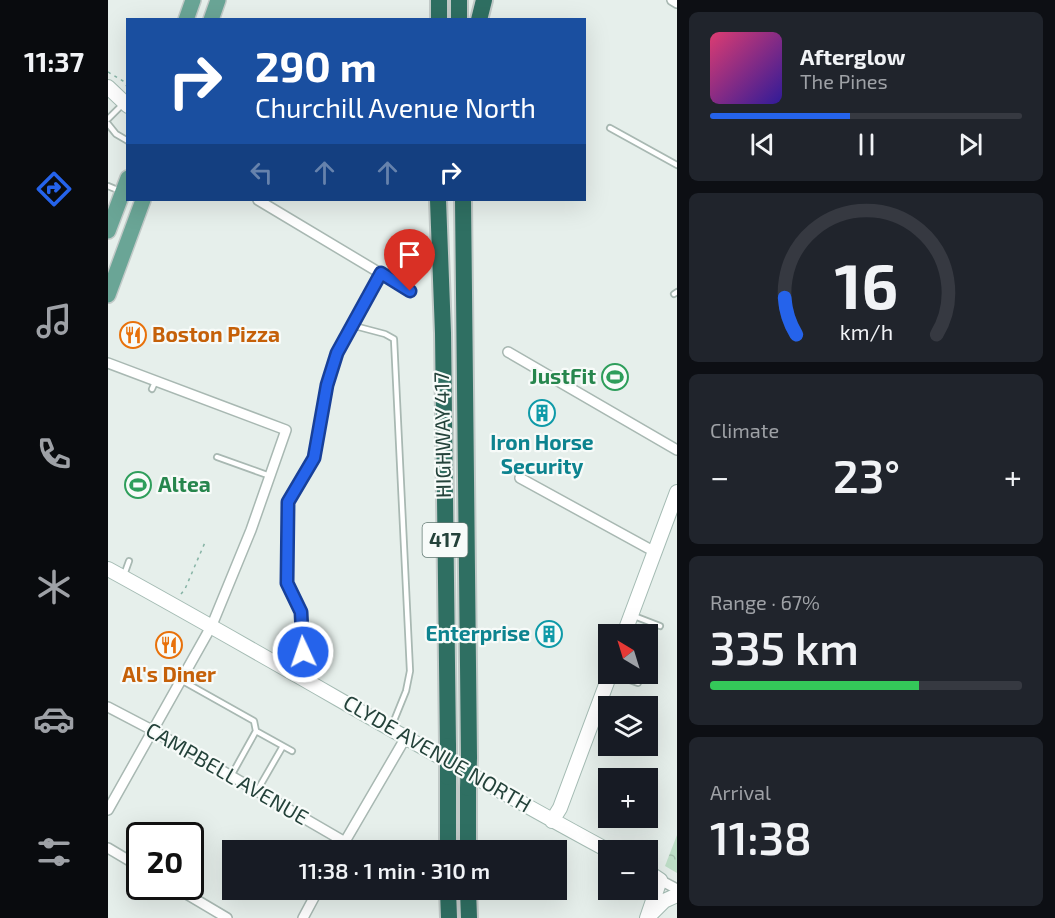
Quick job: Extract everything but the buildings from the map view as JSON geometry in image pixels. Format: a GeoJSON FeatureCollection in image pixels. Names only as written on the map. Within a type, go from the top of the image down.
{"type":"FeatureCollection","features":[{"type":"Feature","properties":{"kind":"highway"},"geometry":{"type":"LineString","coordinates":[[439,0],[439,18]]}},
{"type":"Feature","properties":{"kind":"highway"},"geometry":{"type":"LineString","coordinates":[[459,0],[459,18]]}},
{"type":"Feature","properties":{"kind":"highway"},"geometry":{"type":"LineString","coordinates":[[480,18],[484,0]]}},
{"type":"Feature","properties":{"kind":"highway","name":"417"},"geometry":{"type":"LineString","coordinates":[[438,201],[443,333],[448,840]]}},
{"type":"Feature","properties":{"kind":"highway","name":"HIGHWAY 417"},"geometry":{"type":"LineString","coordinates":[[464,201],[468,840]]}},
{"type":"Feature","properties":{"kind":"highway"},"geometry":{"type":"LineString","coordinates":[[448,900],[449,918]]}},
{"type":"Feature","properties":{"kind":"highway"},"geometry":{"type":"LineString","coordinates":[[468,900],[468,918]]}},
{"type":"Feature","properties":{"kind":"main road"},"geometry":{"type":"LineString","coordinates":[[187,18],[193,0]]}},
{"type":"Feature","properties":{"kind":"main road"},"geometry":{"type":"LineString","coordinates":[[212,18],[218,0]]}},
{"type":"Feature","properties":{"kind":"main road"},"geometry":{"type":"LineString","coordinates":[[108,231],[119,185]]}},
{"type":"Feature","properties":{"kind":"main road"},"geometry":{"type":"LineString","coordinates":[[108,295],[143,201]]}},
{"type":"Feature","properties":{"kind":"street"},"geometry":{"type":"LineString","coordinates":[[672,0],[677,3]]}},
{"type":"Feature","properties":{"kind":"street"},"geometry":{"type":"LineString","coordinates":[[108,84],[126,101]]}},
{"type":"Feature","properties":{"kind":"street"},"geometry":{"type":"LineString","coordinates":[[260,201],[410,291]]}},
{"type":"Feature","properties":{"kind":"street"},"geometry":{"type":"LineString","coordinates":[[508,352],[677,450]]}},
{"type":"Feature","properties":{"kind":"street"},"geometry":{"type":"LineString","coordinates":[[108,363],[154,385],[286,430],[212,626],[108,810]]}},
{"type":"Feature","properties":{"kind":"street"},"geometry":{"type":"LineString","coordinates":[[520,478],[655,552]]}},
{"type":"Feature","properties":{"kind":"street"},"geometry":{"type":"LineString","coordinates":[[628,624],[677,492]]}},
{"type":"Feature","properties":{"kind":"street","name":"CLYDE AVENUE NORTH"},"geometry":{"type":"LineString","coordinates":[[108,569],[598,845]]}},
{"type":"Feature","properties":{"kind":"street"},"geometry":{"type":"LineString","coordinates":[[552,821],[560,808],[606,684]]}},
{"type":"Feature","properties":{"kind":"street","name":"CAMPBELL AVENUE"},"geometry":{"type":"LineString","coordinates":[[108,707],[257,791],[333,840]]}},
{"type":"Feature","properties":{"kind":"street"},"geometry":{"type":"LineString","coordinates":[[345,840],[406,736]]}},
{"type":"Feature","properties":{"kind":"street"},"geometry":{"type":"LineString","coordinates":[[108,848],[126,859]]}},
{"type":"Feature","properties":{"kind":"street"},"geometry":{"type":"LineString","coordinates":[[647,918],[660,880],[677,889]]}},
{"type":"Feature","properties":{"kind":"street"},"geometry":{"type":"LineString","coordinates":[[647,918],[664,901],[677,896]]}},
{"type":"Feature","properties":{"kind":"street"},"geometry":{"type":"LineString","coordinates":[[197,900],[227,918]]}},
{"type":"Feature","properties":{"kind":"street"},"geometry":{"type":"LineString","coordinates":[[303,918],[313,900]]}},
{"type":"Feature","properties":{"kind":"street"},"geometry":{"type":"LineString","coordinates":[[645,900],[647,918]]}},
{"type":"Feature","properties":{"kind":"lane"},"geometry":{"type":"LineString","coordinates":[[108,119],[126,101]]}},
{"type":"Feature","properties":{"kind":"lane"},"geometry":{"type":"LineString","coordinates":[[108,124],[116,134],[126,140]]}},
{"type":"Feature","properties":{"kind":"lane"},"geometry":{"type":"LineString","coordinates":[[610,128],[677,165]]}},
{"type":"Feature","properties":{"kind":"lane"},"geometry":{"type":"LineString","coordinates":[[293,672],[303,652],[301,612],[287,583],[288,502],[314,458],[327,385],[337,353],[381,273]]}},
{"type":"Feature","properties":{"kind":"lane"},"geometry":{"type":"LineString","coordinates":[[351,325],[385,334],[394,339],[410,671],[401,707],[391,728]]}},
{"type":"Feature","properties":{"kind":"lane"},"geometry":{"type":"LineString","coordinates":[[217,457],[270,476]]}},
{"type":"Feature","properties":{"kind":"lane"},"geometry":{"type":"LineString","coordinates":[[123,577],[129,561]]}},
{"type":"Feature","properties":{"kind":"lane"},"geometry":{"type":"LineString","coordinates":[[632,615],[660,626]]}},
{"type":"Feature","properties":{"kind":"lane"},"geometry":{"type":"LineString","coordinates":[[181,680],[254,721],[256,731],[231,776]]}},
{"type":"Feature","properties":{"kind":"lane"},"geometry":{"type":"LineString","coordinates":[[256,731],[292,751]]}},
{"type":"Feature","properties":{"kind":"lane"},"geometry":{"type":"LineString","coordinates":[[257,791],[283,746]]}},
{"type":"Feature","properties":{"kind":"path"},"geometry":{"type":"LineString","coordinates":[[108,72],[126,85]]}},
{"type":"Feature","properties":{"kind":"path"},"geometry":{"type":"LineString","coordinates":[[181,594],[206,540]]}},
{"type":"Feature","properties":{"kind":"green space"},"geometry":{"type":"Polygon","coordinates":[[[677,835],[677,873],[665,866],[677,835]]]}},
{"type":"Feature","properties":{"kind":"place","name":"Boston Pizza"},"geometry":{"type":"Point","coordinates":[133,335]}},
{"type":"Feature","properties":{"kind":"place","name":"JustFit"},"geometry":{"type":"Point","coordinates":[615,377]}},
{"type":"Feature","properties":{"kind":"place","name":"Iron Horse Security"},"geometry":{"type":"Point","coordinates":[542,413]}},
{"type":"Feature","properties":{"kind":"place","name":"Altea"},"geometry":{"type":"Point","coordinates":[138,485]}},
{"type":"Feature","properties":{"kind":"place","name":"Enterprise"},"geometry":{"type":"Point","coordinates":[549,634]}},
{"type":"Feature","properties":{"kind":"place","name":"Al's Diner"},"geometry":{"type":"Point","coordinates":[169,645]}},
{"type":"Feature","properties":{"kind":"route"},"geometry":{"type":"LineString","coordinates":[[303,652],[301,612],[287,583],[288,502],[314,458],[327,385],[337,353],[381,273],[410,291]]}}]}
